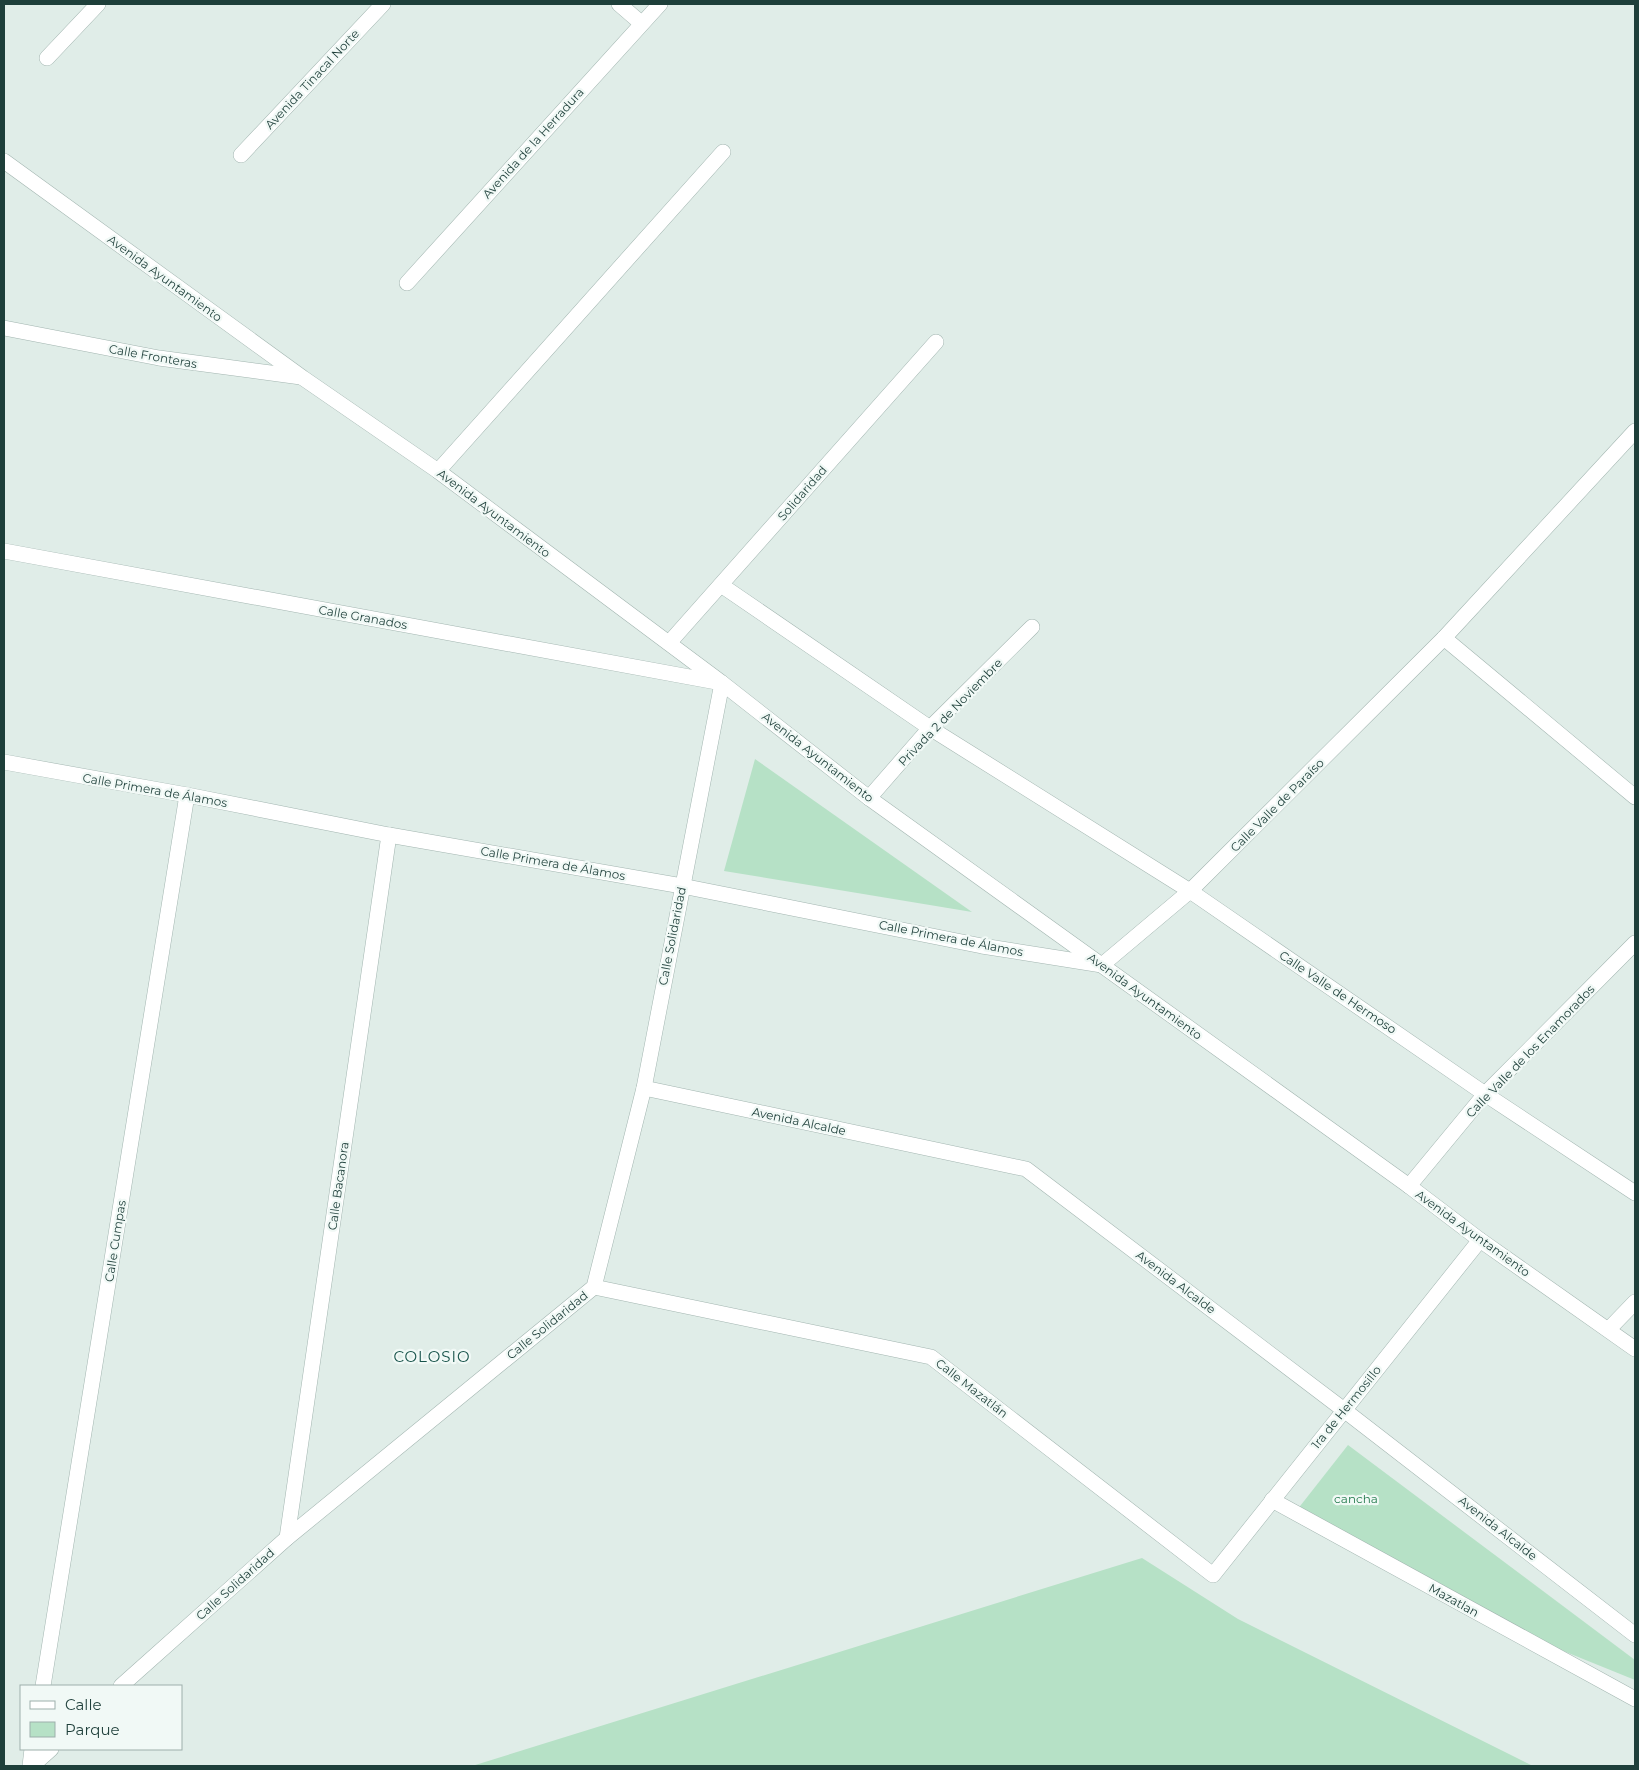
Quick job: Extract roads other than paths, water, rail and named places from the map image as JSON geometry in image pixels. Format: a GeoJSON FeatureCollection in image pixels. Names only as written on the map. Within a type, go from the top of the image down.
{"type":"FeatureCollection","features":[{"type":"Feature","properties":{"kind":"street"},"geometry":{"type":"LineString","coordinates":[[47,58],[98,4]]}},
{"type":"Feature","properties":{"kind":"street","name":"Avenida Tinacal Norte"},"geometry":{"type":"LineString","coordinates":[[241,155],[383,4]]}},
{"type":"Feature","properties":{"kind":"street"},"geometry":{"type":"LineString","coordinates":[[619,4],[641,23]]}},
{"type":"Feature","properties":{"kind":"street","name":"Avenida de la Herradura"},"geometry":{"type":"LineString","coordinates":[[407,282],[660,4]]}},
{"type":"Feature","properties":{"kind":"street"},"geometry":{"type":"LineString","coordinates":[[438,471],[723,152]]}},
{"type":"Feature","properties":{"kind":"street","name":"Avenida Ayuntamiento"},"geometry":{"type":"LineString","coordinates":[[4,161],[303,378],[438,471],[722,683],[869,798],[1409,1186],[1480,1240],[1635,1348]]}},
{"type":"Feature","properties":{"kind":"street","name":"Calle Fronteras"},"geometry":{"type":"LineString","coordinates":[[4,328],[159,358],[303,378]]}},
{"type":"Feature","properties":{"kind":"street","name":"Solidaridad"},"geometry":{"type":"LineString","coordinates":[[669,643],[936,342]]}},
{"type":"Feature","properties":{"kind":"street","name":"Calle Valle de Paraíso"},"geometry":{"type":"LineString","coordinates":[[1102,964],[1190,891],[1444,638],[1635,431]]}},
{"type":"Feature","properties":{"kind":"street","name":"Calle Granados"},"geometry":{"type":"LineString","coordinates":[[4,551],[722,683]]}},
{"type":"Feature","properties":{"kind":"street","name":"Calle Valle de Hermoso"},"geometry":{"type":"LineString","coordinates":[[721,585],[930,728],[1190,891],[1485,1094],[1635,1193]]}},
{"type":"Feature","properties":{"kind":"street","name":"Privada 2 de Noviembre"},"geometry":{"type":"LineString","coordinates":[[869,798],[930,728],[1032,627]]}},
{"type":"Feature","properties":{"kind":"street"},"geometry":{"type":"LineString","coordinates":[[1444,638],[1635,797]]}},
{"type":"Feature","properties":{"kind":"street","name":"Calle Solidaridad"},"geometry":{"type":"LineString","coordinates":[[122,1685],[286,1538],[594,1287],[644,1088],[722,683]]}},
{"type":"Feature","properties":{"kind":"street","name":"Calle Primera de Álamos"},"geometry":{"type":"LineString","coordinates":[[4,762],[187,795],[390,835],[682,886],[982,946],[1102,964]]}},
{"type":"Feature","properties":{"kind":"street","name":"Calle Cumpas"},"geometry":{"type":"LineString","coordinates":[[42,1685],[187,795]]}},
{"type":"Feature","properties":{"kind":"street","name":"Calle Bacanora"},"geometry":{"type":"LineString","coordinates":[[286,1538],[390,835]]}},
{"type":"Feature","properties":{"kind":"street","name":"Calle Valle de los Enamorados"},"geometry":{"type":"LineString","coordinates":[[1409,1186],[1485,1094],[1635,943]]}},
{"type":"Feature","properties":{"kind":"street","name":"Avenida Alcalde"},"geometry":{"type":"LineString","coordinates":[[644,1088],[1026,1169],[1344,1410],[1635,1635]]}},
{"type":"Feature","properties":{"kind":"street","name":"1ra de Hermosillo"},"geometry":{"type":"LineString","coordinates":[[1213,1575],[1480,1240]]}},
{"type":"Feature","properties":{"kind":"street","name":"Calle Mazatlán"},"geometry":{"type":"LineString","coordinates":[[594,1287],[931,1357],[1213,1575]]}},
{"type":"Feature","properties":{"kind":"street"},"geometry":{"type":"LineString","coordinates":[[1609,1329],[1635,1302]]}},
{"type":"Feature","properties":{"kind":"street","name":"Mazatlan"},"geometry":{"type":"LineString","coordinates":[[1272,1500],[1635,1699]]}},
{"type":"Feature","properties":{"kind":"street"},"geometry":{"type":"LineString","coordinates":[[30,1766],[32,1750]]}},
{"type":"Feature","properties":{"kind":"street"},"geometry":{"type":"LineString","coordinates":[[30,1766],[50,1750]]}},
{"type":"Feature","properties":{"kind":"district","name":"COLOSIO"},"geometry":{"type":"Point","coordinates":[432,1356]}},
{"type":"Feature","properties":{"kind":"park label","name":"cancha"},"geometry":{"type":"Point","coordinates":[1356,1498]}}]}
